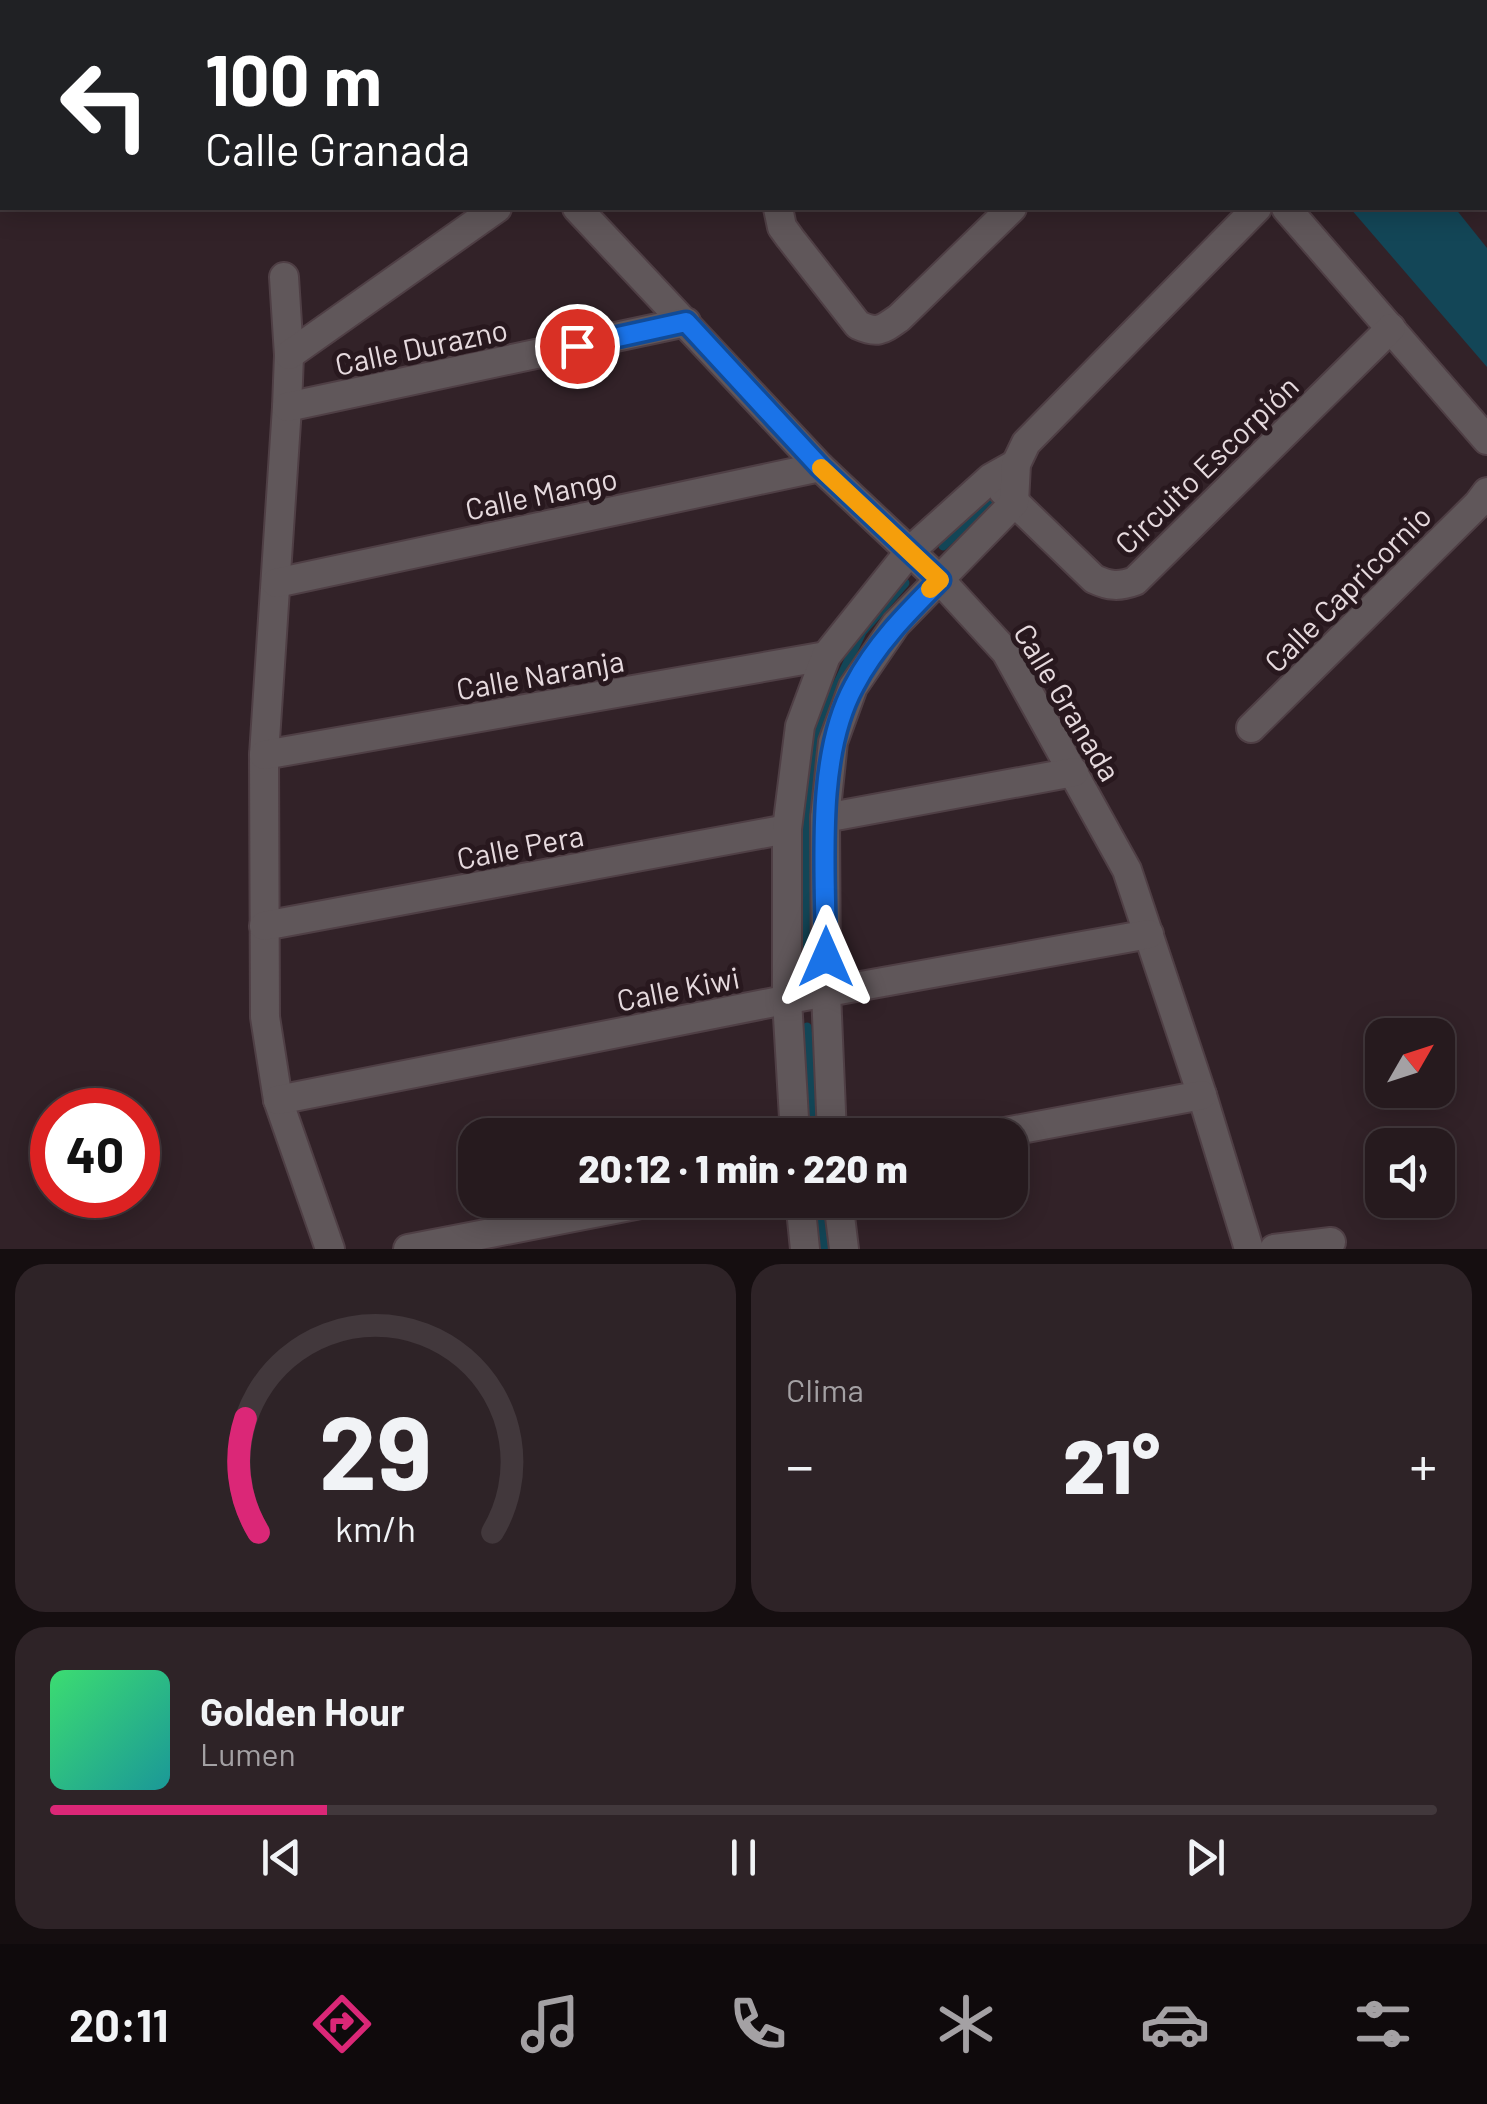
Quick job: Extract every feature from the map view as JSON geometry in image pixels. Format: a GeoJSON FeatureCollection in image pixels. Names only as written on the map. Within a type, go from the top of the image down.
{"type":"FeatureCollection","features":[{"type":"Feature","properties":{"kind":"street"},"geometry":{"type":"LineString","coordinates":[[289,355],[494,210]]}},
{"type":"Feature","properties":{"kind":"street","name":"Calle Granada"},"geometry":{"type":"LineString","coordinates":[[579,210],[820,467],[940,580],[1006,652],[1127,870],[1249,1249]]}},
{"type":"Feature","properties":{"kind":"street"},"geometry":{"type":"LineString","coordinates":[[778,210],[790,238],[858,325],[871,332],[898,318],[1010,210]]}},
{"type":"Feature","properties":{"kind":"street"},"geometry":{"type":"LineString","coordinates":[[794,1118],[787,1000],[787,829],[800,726],[826,656],[910,551],[1004,471],[1060,407],[1255,210]]}},
{"type":"Feature","properties":{"kind":"street"},"geometry":{"type":"LineString","coordinates":[[1288,210],[1487,440]]}},
{"type":"Feature","properties":{"kind":"street"},"geometry":{"type":"LineString","coordinates":[[284,277],[289,355],[287,408],[264,755],[265,1017],[278,1100],[330,1249]]}},
{"type":"Feature","properties":{"kind":"street","name":"Calle Durazno"},"geometry":{"type":"LineString","coordinates":[[287,408],[686,322]]}},
{"type":"Feature","properties":{"kind":"street","name":"Circuito Escorpión"},"geometry":{"type":"LineString","coordinates":[[1004,471],[1014,502],[1094,579],[1120,587],[1135,581],[1391,328]]}},
{"type":"Feature","properties":{"kind":"street","name":"Calle Mango"},"geometry":{"type":"LineString","coordinates":[[276,582],[820,467]]}},
{"type":"Feature","properties":{"kind":"street","name":"Calle Capricornio"},"geometry":{"type":"LineString","coordinates":[[1251,728],[1487,492]]}},
{"type":"Feature","properties":{"kind":"street"},"geometry":{"type":"LineString","coordinates":[[831,1118],[826,992],[826,818],[833,742],[853,687],[896,624],[1014,502]]}},
{"type":"Feature","properties":{"kind":"street","name":"Calle Naranja"},"geometry":{"type":"LineString","coordinates":[[264,755],[826,656]]}},
{"type":"Feature","properties":{"kind":"street"},"geometry":{"type":"LineString","coordinates":[[826,818],[1074,772]]}},
{"type":"Feature","properties":{"kind":"street","name":"Calle Pera"},"geometry":{"type":"LineString","coordinates":[[264,926],[787,829]]}},
{"type":"Feature","properties":{"kind":"street","name":"Calle Kiwi"},"geometry":{"type":"LineString","coordinates":[[278,1100],[826,992],[1150,934]]}},
{"type":"Feature","properties":{"kind":"street"},"geometry":{"type":"LineString","coordinates":[[1028,1128],[1202,1095]]}},
{"type":"Feature","properties":{"kind":"street"},"geometry":{"type":"LineString","coordinates":[[408,1249],[568,1218]]}},
{"type":"Feature","properties":{"kind":"street"},"geometry":{"type":"LineString","coordinates":[[802,1218],[805,1249]]}},
{"type":"Feature","properties":{"kind":"street"},"geometry":{"type":"LineString","coordinates":[[840,1218],[844,1249]]}},
{"type":"Feature","properties":{"kind":"street"},"geometry":{"type":"LineString","coordinates":[[1274,1249],[1331,1242]]}},
{"type":"Feature","properties":{"kind":"water"},"geometry":{"type":"Polygon","coordinates":[[[1352,210],[1457,210],[1487,248],[1487,367],[1352,210]]]}},
{"type":"Feature","properties":{"kind":"waterway"},"geometry":{"type":"LineString","coordinates":[[943,546],[990,502]]}},
{"type":"Feature","properties":{"kind":"waterway"},"geometry":{"type":"LineString","coordinates":[[806,966],[806,827],[818,725],[862,632],[905,583]]}},
{"type":"Feature","properties":{"kind":"waterway"},"geometry":{"type":"LineString","coordinates":[[807,1027],[814,1118]]}},
{"type":"Feature","properties":{"kind":"waterway"},"geometry":{"type":"LineString","coordinates":[[821,1218],[824,1249]]}},
{"type":"Feature","properties":{"kind":"slow traffic"},"geometry":{"type":"LineString","coordinates":[[821,468],[940,580],[930,589]]}},
{"type":"Feature","properties":{"kind":"route"},"geometry":{"type":"LineString","coordinates":[[577,346],[686,322],[820,467],[940,580],[896,624],[853,687],[833,742],[826,818],[826,957]]}}]}
